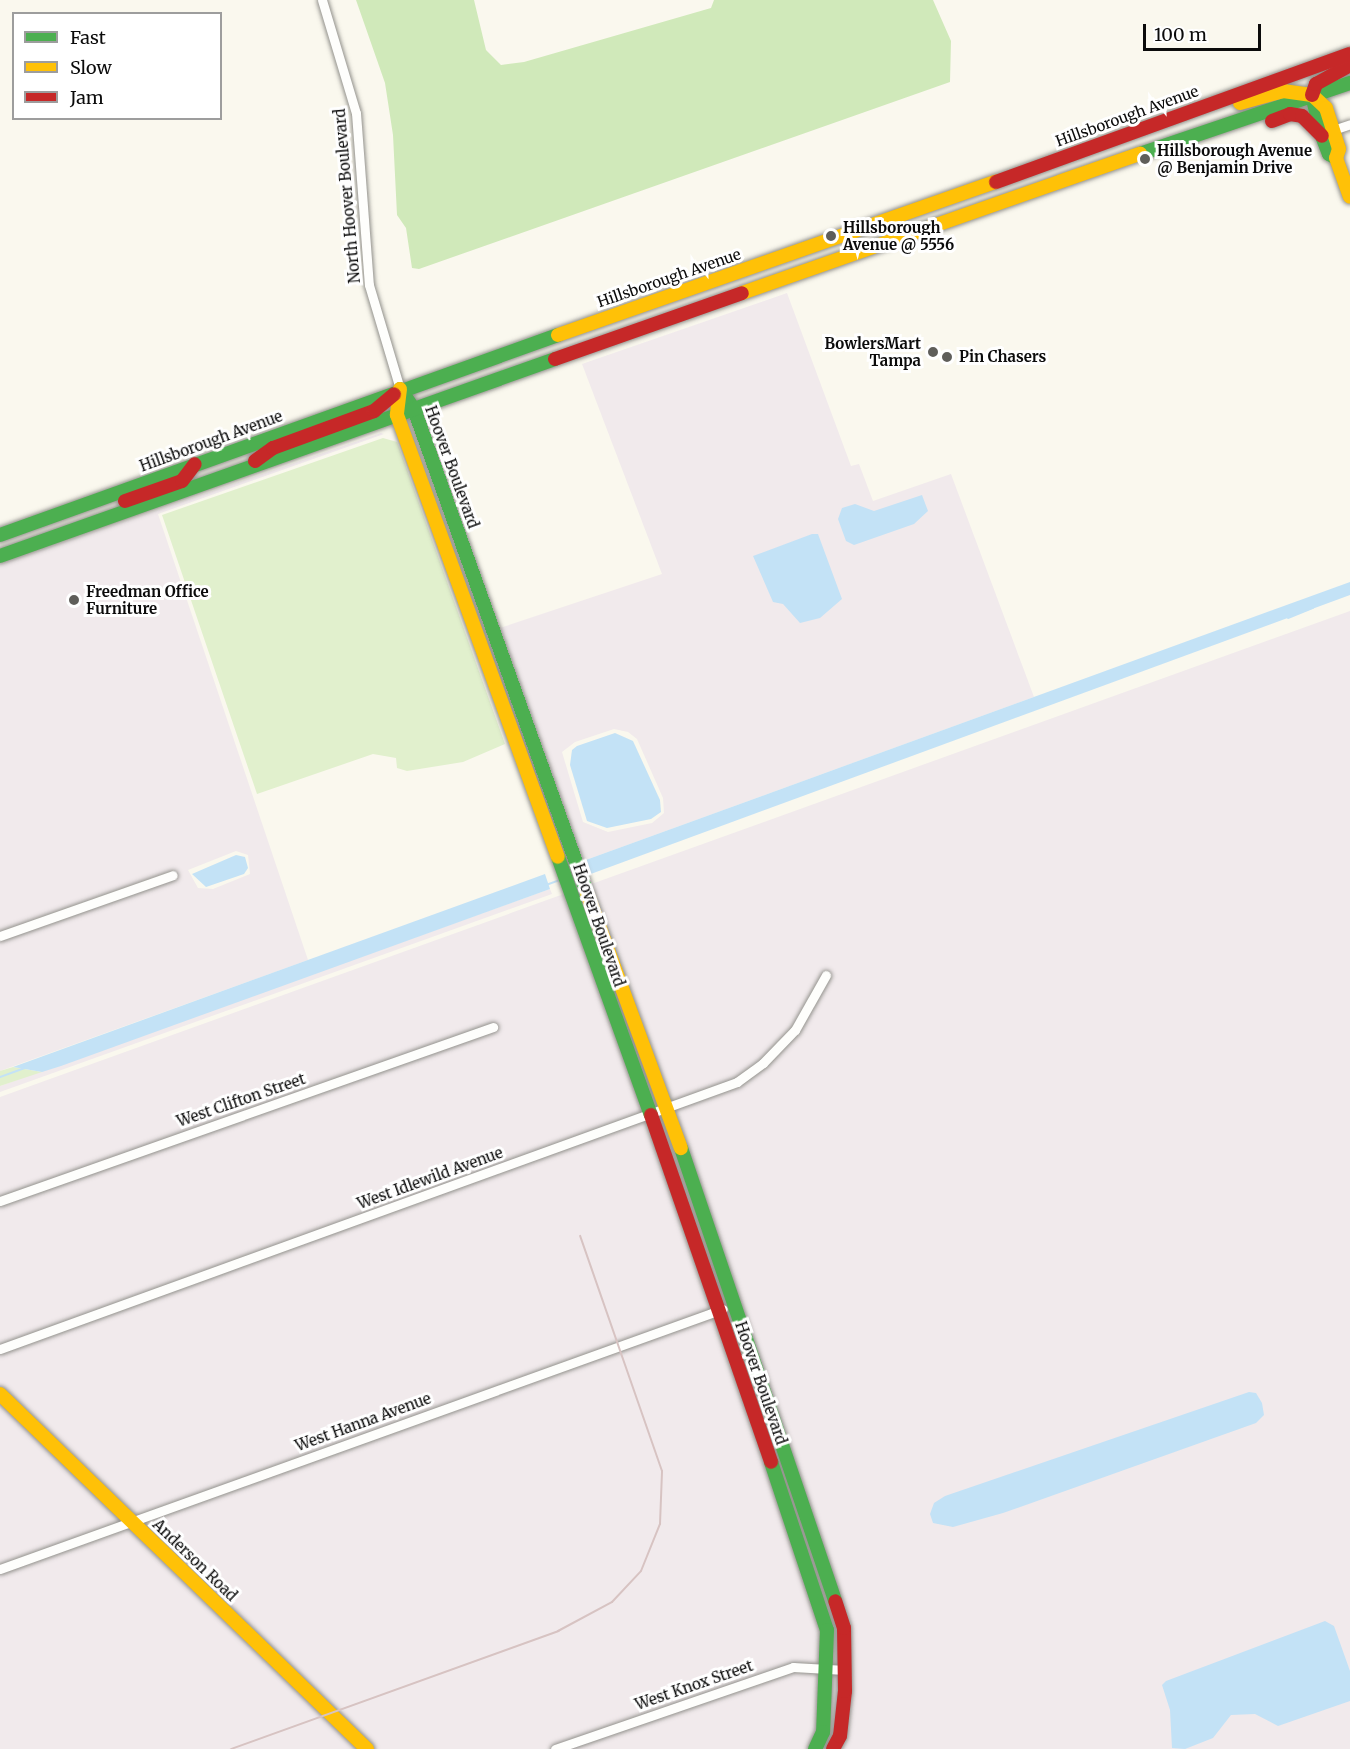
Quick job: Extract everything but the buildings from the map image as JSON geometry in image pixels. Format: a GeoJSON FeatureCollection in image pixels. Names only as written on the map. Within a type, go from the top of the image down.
{"type":"FeatureCollection","features":[{"type":"Feature","properties":{"kind":"main road","name":"Hillsborough Avenue"},"geometry":{"type":"LineString","coordinates":[[0,535],[400,389],[813,248],[1350,54]]}},
{"type":"Feature","properties":{"kind":"main road"},"geometry":{"type":"LineString","coordinates":[[1312,95],[1323,79],[1350,65]]}},
{"type":"Feature","properties":{"kind":"main road"},"geometry":{"type":"LineString","coordinates":[[0,556],[933,225],[1350,83]]}},
{"type":"Feature","properties":{"kind":"main road"},"geometry":{"type":"LineString","coordinates":[[1092,146],[1283,91],[1312,95]]}},
{"type":"Feature","properties":{"kind":"main road"},"geometry":{"type":"LineString","coordinates":[[1312,95],[1328,133],[1329,154],[1336,158],[1350,197]]}},
{"type":"Feature","properties":{"kind":"main road"},"geometry":{"type":"LineString","coordinates":[[1165,146],[1204,143],[1290,114],[1311,121],[1328,133]]}},
{"type":"Feature","properties":{"kind":"main road"},"geometry":{"type":"LineString","coordinates":[[933,225],[944,214],[1026,183],[1032,176],[1032,168]]}},
{"type":"Feature","properties":{"kind":"main road"},"geometry":{"type":"LineString","coordinates":[[700,308],[710,295],[786,265],[813,248]]}},
{"type":"Feature","properties":{"kind":"main road","name":"Hoover Boulevard"},"geometry":{"type":"LineString","coordinates":[[400,389],[414,409],[585,889],[669,1109],[844,1628],[845,1670],[840,1736],[833,1749]]}},
{"type":"Feature","properties":{"kind":"main road","name":"Hoover Boulevard"},"geometry":{"type":"LineString","coordinates":[[400,389],[397,415],[719,1311],[827,1630],[828,1668],[823,1732],[815,1749]]}},
{"type":"Feature","properties":{"kind":"main road"},"geometry":{"type":"LineString","coordinates":[[241,472],[273,448],[375,411],[400,389]]}},
{"type":"Feature","properties":{"kind":"main road"},"geometry":{"type":"LineString","coordinates":[[89,525],[94,514],[182,481],[195,464]]}},
{"type":"Feature","properties":{"kind":"main road","name":"Anderson Road"},"geometry":{"type":"LineString","coordinates":[[0,1395],[367,1749]]}},
{"type":"Feature","properties":{"kind":"street","name":"North Hoover Boulevard"},"geometry":{"type":"LineString","coordinates":[[322,0],[356,113],[369,285],[400,389]]}},
{"type":"Feature","properties":{"kind":"street"},"geometry":{"type":"LineString","coordinates":[[1328,133],[1350,124]]}},
{"type":"Feature","properties":{"kind":"street"},"geometry":{"type":"LineString","coordinates":[[0,936],[172,875]]}},
{"type":"Feature","properties":{"kind":"street","name":"West Idlewild Avenue"},"geometry":{"type":"LineString","coordinates":[[0,1349],[669,1109],[737,1082],[763,1063],[795,1030],[825,975]]}},
{"type":"Feature","properties":{"kind":"street","name":"West Clifton Street"},"geometry":{"type":"LineString","coordinates":[[0,1201],[493,1027]]}},
{"type":"Feature","properties":{"kind":"street","name":"West Hanna Avenue"},"geometry":{"type":"LineString","coordinates":[[0,1569],[736,1305]]}},
{"type":"Feature","properties":{"kind":"street","name":"West Knox Street"},"geometry":{"type":"LineString","coordinates":[[555,1749],[793,1667],[845,1670]]}},
{"type":"Feature","properties":{"kind":"shaded area"},"geometry":{"type":"Polygon","coordinates":[[[787,293],[851,466],[859,464],[873,501],[951,474],[1034,697],[583,861],[500,628],[662,574],[582,364],[787,293]],[[614,729],[575,742],[562,752],[583,822],[608,832],[652,823],[664,813],[663,798],[637,739],[628,732],[614,729]]]}},
{"type":"Feature","properties":{"kind":"shaded area"},"geometry":{"type":"Polygon","coordinates":[[[381,433],[384,434],[158,514],[308,960],[0,1071],[0,941],[178,878],[174,870],[0,932],[0,564],[381,433]],[[236,851],[188,870],[198,888],[213,889],[250,874],[248,855],[236,851]]]}},
{"type":"Feature","properties":{"kind":"shaded area"},"geometry":{"type":"Polygon","coordinates":[[[1350,611],[1350,1749],[0,1749],[0,1097],[1350,611]]]}},
{"type":"Feature","properties":{"kind":"shaded area"},"geometry":{"type":"Polygon","coordinates":[[[550,889],[552,894],[0,1092],[0,1086],[550,889]]]}},
{"type":"Feature","properties":{"kind":"green space"},"geometry":{"type":"Polygon","coordinates":[[[356,0],[474,0],[486,50],[501,65],[524,62],[711,8],[714,0],[933,0],[951,41],[950,82],[419,269],[412,268],[406,228],[397,215],[393,135],[385,83],[356,0]]]}},
{"type":"Feature","properties":{"kind":"green space"},"geometry":{"type":"Polygon","coordinates":[[[383,438],[397,442],[399,447],[505,744],[463,762],[407,771],[397,768],[396,758],[373,754],[257,794],[162,515],[383,438]]]}},
{"type":"Feature","properties":{"kind":"green space"},"geometry":{"type":"Polygon","coordinates":[[[13,1067],[42,1072],[0,1086],[0,1071],[13,1067]]]}},
{"type":"Feature","properties":{"kind":"water"},"geometry":{"type":"Polygon","coordinates":[[[922,495],[928,511],[914,524],[854,545],[846,541],[838,519],[842,508],[855,504],[874,511],[922,495]]]}},
{"type":"Feature","properties":{"kind":"water"},"geometry":{"type":"Polygon","coordinates":[[[812,534],[818,534],[842,599],[820,618],[800,623],[783,604],[773,602],[753,556],[812,534]]]}},
{"type":"Feature","properties":{"kind":"water"},"geometry":{"type":"Polygon","coordinates":[[[1350,582],[1350,595],[588,875],[583,861],[1350,582]]]}},
{"type":"Feature","properties":{"kind":"water"},"geometry":{"type":"Polygon","coordinates":[[[615,733],[633,741],[660,800],[661,812],[651,819],[607,828],[587,821],[570,765],[572,750],[577,746],[615,733]]]}},
{"type":"Feature","properties":{"kind":"water"},"geometry":{"type":"Polygon","coordinates":[[[236,855],[245,857],[248,868],[244,874],[206,887],[192,874],[236,855]]]}},
{"type":"Feature","properties":{"kind":"water"},"geometry":{"type":"Polygon","coordinates":[[[545,874],[550,889],[61,1066],[42,1072],[13,1067],[545,874]]]}},
{"type":"Feature","properties":{"kind":"water"},"geometry":{"type":"Polygon","coordinates":[[[1249,1392],[1256,1393],[1262,1403],[1264,1415],[1256,1423],[1003,1513],[953,1527],[933,1523],[930,1514],[934,1503],[945,1496],[1249,1392]]]}},
{"type":"Feature","properties":{"kind":"water"},"geometry":{"type":"Polygon","coordinates":[[[1325,1621],[1334,1626],[1350,1671],[1350,1701],[1278,1726],[1255,1714],[1231,1715],[1213,1738],[1185,1749],[1172,1748],[1170,1710],[1162,1685],[1166,1681],[1325,1621]]]}},
{"type":"Feature","properties":{"kind":"waterway"},"geometry":{"type":"LineString","coordinates":[[1288,618],[1313,608]]}},
{"type":"Feature","properties":{"kind":"waterway"},"geometry":{"type":"LineString","coordinates":[[546,885],[560,880]]}},
{"type":"Feature","properties":{"kind":"waterway"},"geometry":{"type":"LineString","coordinates":[[0,1077],[25,1068]]}},
{"type":"Feature","properties":{"kind":"railway"},"geometry":{"type":"LineString","coordinates":[[231,1749],[558,1631],[612,1602],[641,1571],[660,1524],[662,1471],[580,1236]]}},
{"type":"Feature","properties":{"kind":"traffic: fast"},"geometry":{"type":"LineString","coordinates":[[1140,154],[1350,83]]}},
{"type":"Feature","properties":{"kind":"traffic: fast"},"geometry":{"type":"LineString","coordinates":[[1312,95],[1322,136],[1329,154],[1336,158]]}},
{"type":"Feature","properties":{"kind":"traffic: fast"},"geometry":{"type":"LineString","coordinates":[[0,535],[558,335]]}},
{"type":"Feature","properties":{"kind":"traffic: fast"},"geometry":{"type":"LineString","coordinates":[[0,556],[555,359]]}},
{"type":"Feature","properties":{"kind":"traffic: fast"},"geometry":{"type":"LineString","coordinates":[[400,389],[414,409],[587,893]]}},
{"type":"Feature","properties":{"kind":"traffic: fast"},"geometry":{"type":"LineString","coordinates":[[558,857],[651,1115]]}},
{"type":"Feature","properties":{"kind":"traffic: fast"},"geometry":{"type":"LineString","coordinates":[[681,1148],[835,1601]]}},
{"type":"Feature","properties":{"kind":"traffic: fast"},"geometry":{"type":"LineString","coordinates":[[771,1462],[827,1630],[823,1732],[815,1749]]}},
{"type":"Feature","properties":{"kind":"traffic: slow"},"geometry":{"type":"LineString","coordinates":[[1240,103],[1283,91],[1312,95]]}},
{"type":"Feature","properties":{"kind":"traffic: slow"},"geometry":{"type":"LineString","coordinates":[[1312,95],[1326,108],[1339,149],[1336,158],[1350,197]]}},
{"type":"Feature","properties":{"kind":"traffic: slow"},"geometry":{"type":"LineString","coordinates":[[742,293],[1140,154]]}},
{"type":"Feature","properties":{"kind":"traffic: slow"},"geometry":{"type":"LineString","coordinates":[[558,335],[996,182]]}},
{"type":"Feature","properties":{"kind":"traffic: slow"},"geometry":{"type":"LineString","coordinates":[[400,389],[397,415],[558,857]]}},
{"type":"Feature","properties":{"kind":"traffic: slow"},"geometry":{"type":"LineString","coordinates":[[587,893],[681,1148]]}},
{"type":"Feature","properties":{"kind":"traffic: slow"},"geometry":{"type":"LineString","coordinates":[[0,1394],[367,1749]]}},
{"type":"Feature","properties":{"kind":"traffic: jam"},"geometry":{"type":"LineString","coordinates":[[996,182],[1350,54]]}},
{"type":"Feature","properties":{"kind":"traffic: jam"},"geometry":{"type":"LineString","coordinates":[[1312,95],[1316,84],[1350,65]]}},
{"type":"Feature","properties":{"kind":"traffic: jam"},"geometry":{"type":"LineString","coordinates":[[1272,121],[1290,114],[1302,116],[1322,136]]}},
{"type":"Feature","properties":{"kind":"traffic: jam"},"geometry":{"type":"LineString","coordinates":[[555,359],[742,293]]}},
{"type":"Feature","properties":{"kind":"traffic: jam"},"geometry":{"type":"LineString","coordinates":[[255,461],[273,448],[374,411],[394,394]]}},
{"type":"Feature","properties":{"kind":"traffic: jam"},"geometry":{"type":"LineString","coordinates":[[125,501],[182,481],[195,464]]}},
{"type":"Feature","properties":{"kind":"traffic: jam"},"geometry":{"type":"LineString","coordinates":[[651,1115],[771,1462]]}},
{"type":"Feature","properties":{"kind":"traffic: jam"},"geometry":{"type":"LineString","coordinates":[[833,1749],[840,1736],[845,1691],[844,1628],[835,1601]]}},
{"type":"Feature","properties":{"kind":"place","name":"Hillsborough Avenue @ Benjamin Drive"},"geometry":{"type":"Point","coordinates":[1145,159]}},
{"type":"Feature","properties":{"kind":"place","name":"Hillsborough Avenue @ 5556"},"geometry":{"type":"Point","coordinates":[831,236]}},
{"type":"Feature","properties":{"kind":"place","name":"BowlersMart Tampa"},"geometry":{"type":"Point","coordinates":[933,352]}},
{"type":"Feature","properties":{"kind":"place","name":"Pin Chasers"},"geometry":{"type":"Point","coordinates":[947,357]}},
{"type":"Feature","properties":{"kind":"place","name":"Freedman Office Furniture"},"geometry":{"type":"Point","coordinates":[74,600]}}]}
